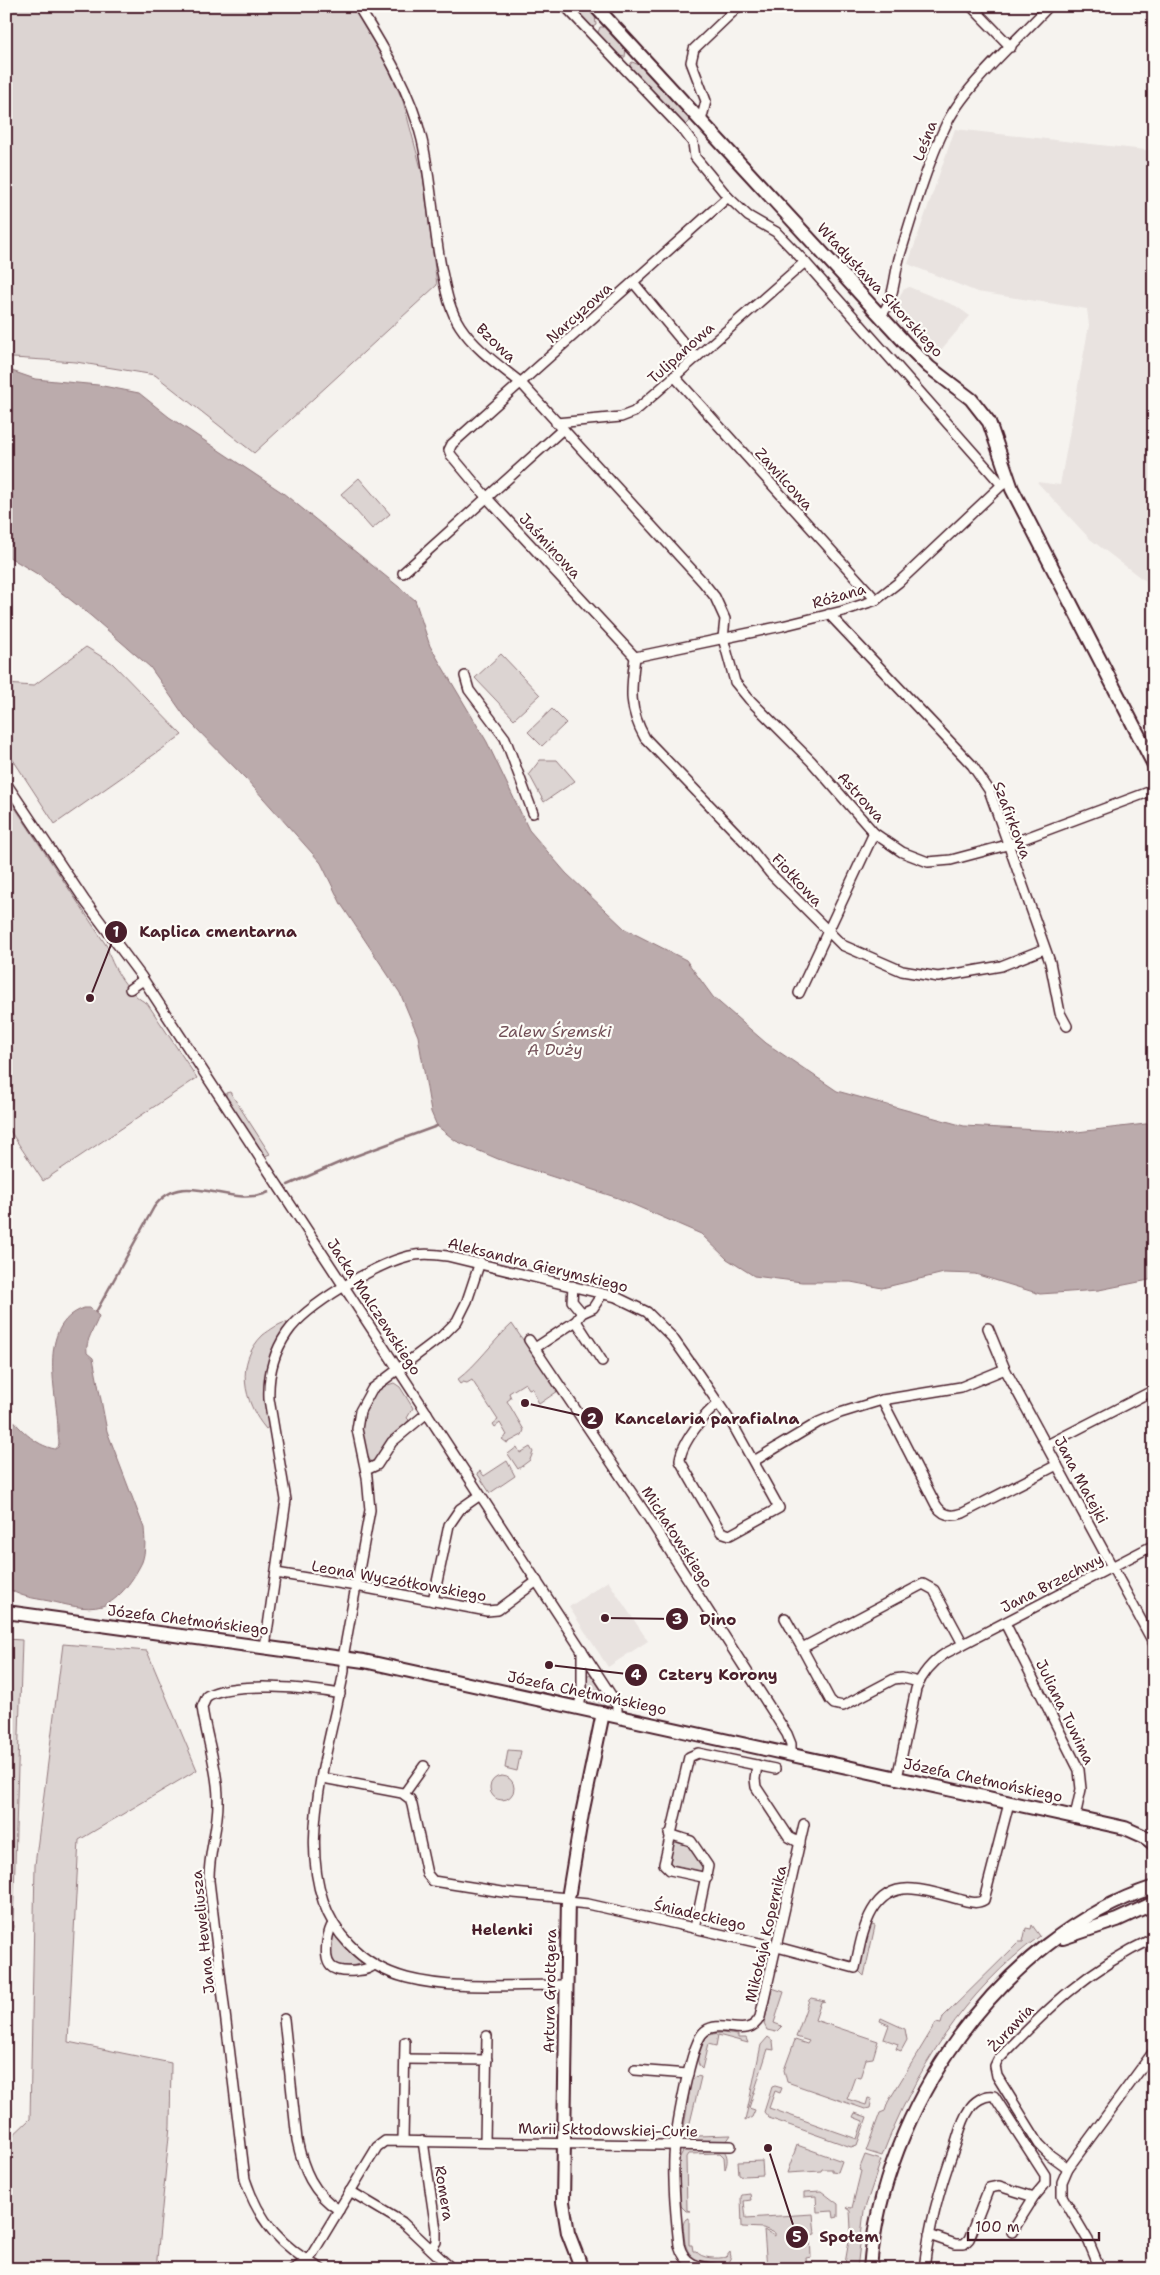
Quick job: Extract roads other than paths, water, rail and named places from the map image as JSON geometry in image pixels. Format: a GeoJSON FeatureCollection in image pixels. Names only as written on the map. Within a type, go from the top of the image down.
{"type":"FeatureCollection","features":[{"type":"Feature","properties":{"kind":"street","name":"Bzowa"},"geometry":{"type":"LineString","coordinates":[[358,6],[396,72],[418,123],[423,142],[439,258],[450,306],[460,326],[472,340],[521,384],[715,597],[725,620],[723,638]]}},
{"type":"Feature","properties":{"kind":"street","name":"Władysława Sikorskiego"},"geometry":{"type":"LineString","coordinates":[[565,6],[684,131],[693,143],[695,157],[728,197],[748,216],[776,232],[1005,482],[1154,765]]}},
{"type":"Feature","properties":{"kind":"street","name":"Władysława Sikorskiego"},"geometry":{"type":"LineString","coordinates":[[595,6],[922,361],[980,408],[995,435],[1005,482]]}},
{"type":"Feature","properties":{"kind":"street"},"geometry":{"type":"LineString","coordinates":[[701,121],[706,101],[691,62],[694,50],[739,6]]}},
{"type":"Feature","properties":{"kind":"street"},"geometry":{"type":"LineString","coordinates":[[971,6],[1011,47]]}},
{"type":"Feature","properties":{"kind":"street","name":"Leśna"},"geometry":{"type":"LineString","coordinates":[[880,316],[891,292],[899,258],[946,125],[961,100],[1048,6]]}},
{"type":"Feature","properties":{"kind":"street","name":"Narcyzowa"},"geometry":{"type":"LineString","coordinates":[[449,450],[452,444],[728,197]]}},
{"type":"Feature","properties":{"kind":"street","name":"Tulipanowa"},"geometry":{"type":"LineString","coordinates":[[559,426],[621,417],[645,405],[674,376],[805,262]]}},
{"type":"Feature","properties":{"kind":"street"},"geometry":{"type":"LineString","coordinates":[[633,282],[696,358]]}},
{"type":"Feature","properties":{"kind":"street","name":"Zawilcowa"},"geometry":{"type":"LineString","coordinates":[[674,376],[876,600]]}},
{"type":"Feature","properties":{"kind":"street"},"geometry":{"type":"LineString","coordinates":[[403,574],[487,498],[559,426]]}},
{"type":"Feature","properties":{"kind":"street","name":"Jaśminowa"},"geometry":{"type":"LineString","coordinates":[[449,450],[451,455],[487,498],[635,657]]}},
{"type":"Feature","properties":{"kind":"street","name":"Różana"},"geometry":{"type":"LineString","coordinates":[[635,657],[829,614],[876,600],[894,586],[1005,482]]}},
{"type":"Feature","properties":{"kind":"street","name":"Szafirkowa"},"geometry":{"type":"LineString","coordinates":[[829,614],[972,765],[989,790],[1050,962],[1060,1013],[1067,1026]]}},
{"type":"Feature","properties":{"kind":"street","name":"Astrowa"},"geometry":{"type":"LineString","coordinates":[[723,638],[735,682],[740,688],[811,761],[874,833],[902,852],[928,862],[951,860],[1008,845],[1154,790]]}},
{"type":"Feature","properties":{"kind":"street","name":"Fiołkowa"},"geometry":{"type":"LineString","coordinates":[[635,657],[631,694],[636,722],[645,738],[746,843],[770,873],[842,945],[884,966],[938,977],[1001,966],[1044,949]]}},
{"type":"Feature","properties":{"kind":"street"},"geometry":{"type":"LineString","coordinates":[[465,676],[469,690],[505,738],[533,813]]}},
{"type":"Feature","properties":{"kind":"street","name":"Jacka Malczewskiego"},"geometry":{"type":"LineString","coordinates":[[6,783],[81,894],[143,980],[427,1412],[615,1701],[617,1716]]}},
{"type":"Feature","properties":{"kind":"street"},"geometry":{"type":"LineString","coordinates":[[799,993],[874,833]]}},
{"type":"Feature","properties":{"kind":"street"},"geometry":{"type":"LineString","coordinates":[[130,989],[143,980]]}},
{"type":"Feature","properties":{"kind":"street","name":"Aleksandra Gierymskiego"},"geometry":{"type":"LineString","coordinates":[[265,1647],[286,1500],[269,1399],[272,1367],[282,1342],[294,1324],[311,1308],[344,1287],[383,1266],[410,1256],[440,1255],[480,1262],[633,1303],[653,1317],[678,1345],[718,1404],[754,1461],[779,1508],[733,1535],[727,1536],[720,1530],[681,1464],[680,1458],[704,1417],[718,1404]]}},
{"type":"Feature","properties":{"kind":"street"},"geometry":{"type":"LineString","coordinates":[[480,1262],[467,1301],[456,1320],[442,1336],[372,1389],[360,1411],[357,1429],[366,1470],[370,1510],[344,1658],[346,1664],[316,1815],[314,1860],[320,1891],[333,1924],[352,1947],[374,1966],[399,1976],[427,1982],[566,1985]]}},
{"type":"Feature","properties":{"kind":"street"},"geometry":{"type":"LineString","coordinates":[[573,1286],[572,1301],[602,1361]]}},
{"type":"Feature","properties":{"kind":"street"},"geometry":{"type":"LineString","coordinates":[[535,1348],[597,1305],[602,1294]]}},
{"type":"Feature","properties":{"kind":"street","name":"Jana Matejki"},"geometry":{"type":"LineString","coordinates":[[988,1328],[1005,1369],[1154,1644]]}},
{"type":"Feature","properties":{"kind":"street","name":"Michałowskiego"},"geometry":{"type":"LineString","coordinates":[[529,1340],[650,1520],[776,1717],[790,1740],[791,1755]]}},
{"type":"Feature","properties":{"kind":"street"},"geometry":{"type":"LineString","coordinates":[[754,1461],[819,1422],[861,1405],[953,1389],[1005,1369]]}},
{"type":"Feature","properties":{"kind":"street"},"geometry":{"type":"LineString","coordinates":[[1047,1445],[1154,1390]]}},
{"type":"Feature","properties":{"kind":"street"},"geometry":{"type":"LineString","coordinates":[[882,1400],[936,1505],[945,1514],[954,1516],[963,1513],[1057,1465]]}},
{"type":"Feature","properties":{"kind":"street"},"geometry":{"type":"LineString","coordinates":[[366,1470],[377,1465],[388,1447],[412,1423],[427,1412]]}},
{"type":"Feature","properties":{"kind":"street"},"geometry":{"type":"LineString","coordinates":[[433,1601],[449,1525],[460,1509],[480,1495]]}},
{"type":"Feature","properties":{"kind":"street","name":"Jana Brzechwy"},"geometry":{"type":"LineString","coordinates":[[897,1778],[919,1682],[932,1663],[963,1644],[1154,1546]]}},
{"type":"Feature","properties":{"kind":"street","name":"Leona Wyczółkowskiego"},"geometry":{"type":"LineString","coordinates":[[276,1574],[356,1586],[482,1611],[494,1611],[537,1581]]}},
{"type":"Feature","properties":{"kind":"street"},"geometry":{"type":"LineString","coordinates":[[802,1648],[923,1584],[934,1590],[963,1644]]}},
{"type":"Feature","properties":{"kind":"street","name":"Józefa Chełmońskiego"},"geometry":{"type":"LineString","coordinates":[[6,1612],[344,1658],[1125,1828],[1143,1836],[1153,1847]]}},
{"type":"Feature","properties":{"kind":"street"},"geometry":{"type":"LineString","coordinates":[[786,1618],[830,1700],[834,1704],[843,1706],[894,1679],[902,1678],[919,1682]]}},
{"type":"Feature","properties":{"kind":"street","name":"Juliana Tuwima"},"geometry":{"type":"LineString","coordinates":[[1005,1623],[1077,1765],[1081,1784],[1075,1817]]}},
{"type":"Feature","properties":{"kind":"street"},"geometry":{"type":"LineString","coordinates":[[580,1708],[582,1650]]}},
{"type":"Feature","properties":{"kind":"street","name":"Jana Heweliusza"},"geometry":{"type":"LineString","coordinates":[[321,2269],[288,2247],[268,2225],[252,2199],[243,2171],[209,1881],[209,1859],[218,1801],[202,1707],[204,1699],[210,1694],[241,1689],[301,1688],[340,1694]]}},
{"type":"Feature","properties":{"kind":"street","name":"Artura Grottgera"},"geometry":{"type":"LineString","coordinates":[[582,2269],[572,2245],[564,2216],[568,1900],[583,1808],[603,1713]]}},
{"type":"Feature","properties":{"kind":"street"},"geometry":{"type":"LineString","coordinates":[[706,1878],[670,1870],[664,1866],[669,1834],[690,1755],[698,1752],[776,1769]]}},
{"type":"Feature","properties":{"kind":"street"},"geometry":{"type":"LineString","coordinates":[[757,1765],[754,1778],[756,1787],[790,1837],[800,1843]]}},
{"type":"Feature","properties":{"kind":"street"},"geometry":{"type":"LineString","coordinates":[[323,1778],[404,1794],[424,1766]]}},
{"type":"Feature","properties":{"kind":"street","name":"Śniadeckiego"},"geometry":{"type":"LineString","coordinates":[[404,1794],[410,1799],[427,1874],[433,1881],[588,1904],[777,1947],[855,1968],[868,1917],[874,1907],[891,1893],[913,1888],[973,1902],[984,1900],[1009,1803]]}},
{"type":"Feature","properties":{"kind":"street","name":"Mikołaja Kopernika"},"geometry":{"type":"LineString","coordinates":[[720,2269],[692,2265],[686,2261],[681,2252],[674,2162],[688,2074],[697,2042],[705,2031],[718,2027],[746,2029],[753,2026],[759,2020],[804,1824]]}},
{"type":"Feature","properties":{"kind":"street"},"geometry":{"type":"LineString","coordinates":[[669,1834],[687,1839],[693,1843],[708,1864],[695,1928]]}},
{"type":"Feature","properties":{"kind":"street"},"geometry":{"type":"LineString","coordinates":[[870,2269],[878,2221],[891,2170],[914,2112],[931,2080],[962,2033],[993,1996],[1022,1968],[1080,1921],[1129,1896],[1148,1884],[1154,1875]]}},
{"type":"Feature","properties":{"kind":"street"},"geometry":{"type":"LineString","coordinates":[[1129,1896],[1154,1887]]}},
{"type":"Feature","properties":{"kind":"street"},"geometry":{"type":"LineString","coordinates":[[1058,1939],[1117,1920],[1154,1903]]}},
{"type":"Feature","properties":{"kind":"street"},"geometry":{"type":"LineString","coordinates":[[333,1924],[330,1929],[327,1948],[326,1958],[328,1965],[344,1972],[374,1966]]}},
{"type":"Feature","properties":{"kind":"street","name":"Żurawia"},"geometry":{"type":"LineString","coordinates":[[1068,2168],[1039,2144],[997,2076],[995,2066],[998,2060],[1035,2022],[1072,1987],[1109,1962],[1154,1938]]}},
{"type":"Feature","properties":{"kind":"street"},"geometry":{"type":"LineString","coordinates":[[284,2019],[297,2140],[301,2157],[307,2175],[316,2190],[339,2210]]}},
{"type":"Feature","properties":{"kind":"street"},"geometry":{"type":"LineString","coordinates":[[485,2142],[487,2036]]}},
{"type":"Feature","properties":{"kind":"street"},"geometry":{"type":"LineString","coordinates":[[403,2140],[405,2042]]}},
{"type":"Feature","properties":{"kind":"street"},"geometry":{"type":"LineString","coordinates":[[1100,2269],[1088,2240],[1062,2196],[1062,2182],[1068,2168],[1150,2063],[1154,2051]]}},
{"type":"Feature","properties":{"kind":"street"},"geometry":{"type":"LineString","coordinates":[[405,2059],[487,2060]]}},
{"type":"Feature","properties":{"kind":"street"},"geometry":{"type":"LineString","coordinates":[[635,2070],[688,2074]]}},
{"type":"Feature","properties":{"kind":"street"},"geometry":{"type":"LineString","coordinates":[[924,2269],[936,2198],[966,2116],[973,2104],[986,2096],[992,2095],[997,2098],[1045,2175],[1045,2184],[1034,2197],[1012,2232]]}},
{"type":"Feature","properties":{"kind":"street","name":"Marii Skłodowskiej-Curie"},"geometry":{"type":"LineString","coordinates":[[308,2261],[379,2145],[387,2141],[423,2140],[731,2146]]}},
{"type":"Feature","properties":{"kind":"street","name":"Romera"},"geometry":{"type":"LineString","coordinates":[[423,2140],[436,2230],[436,2242],[431,2249]]}},
{"type":"Feature","properties":{"kind":"street"},"geometry":{"type":"LineString","coordinates":[[929,2235],[958,2245],[966,2243],[986,2193],[992,2186],[1002,2186],[1034,2197]]}},
{"type":"Feature","properties":{"kind":"street"},"geometry":{"type":"LineString","coordinates":[[350,2190],[398,2219],[452,2269]]}},
{"type":"Feature","properties":{"kind":"street"},"geometry":{"type":"LineString","coordinates":[[294,2269],[308,2261]]}},
{"type":"Feature","properties":{"kind":"water","name":"Zalew Śremski A Duży"},"geometry":{"type":"Polygon","coordinates":[[[6,369],[35,379],[98,385],[139,393],[169,417],[283,493],[415,600],[430,646],[487,742],[529,830],[566,873],[625,929],[686,960],[713,997],[766,1043],[837,1091],[964,1126],[1077,1132],[1154,1123],[1154,1279],[1099,1290],[1040,1294],[975,1274],[944,1273],[882,1288],[851,1282],[802,1282],[754,1276],[727,1259],[701,1234],[618,1198],[498,1159],[456,1141],[437,1126],[431,1112],[418,1036],[400,993],[341,904],[321,863],[247,780],[186,718],[150,667],[91,616],[39,575],[6,555],[6,369]]]}},
{"type":"Feature","properties":{"kind":"water"},"geometry":{"type":"Polygon","coordinates":[[[84,1308],[90,1308],[99,1316],[89,1339],[87,1353],[93,1358],[107,1431],[144,1528],[145,1541],[142,1562],[126,1588],[108,1603],[89,1608],[26,1596],[15,1593],[6,1586],[6,1412],[34,1440],[47,1447],[55,1449],[58,1447],[53,1380],[54,1345],[59,1329],[69,1317],[84,1308]]]}},
{"type":"Feature","properties":{"kind":"waterway"},"geometry":{"type":"LineString","coordinates":[[288,1185],[350,1158],[437,1126]]}},
{"type":"Feature","properties":{"kind":"waterway"},"geometry":{"type":"LineString","coordinates":[[96,1312],[154,1207],[166,1195],[179,1190],[193,1189],[238,1196],[254,1196],[269,1192]]}},
{"type":"Feature","properties":{"kind":"place","name":"Kaplica cmentarna"},"geometry":{"type":"Point","coordinates":[90,998]}},
{"type":"Feature","properties":{"kind":"place","name":"Kancelaria parafialna"},"geometry":{"type":"Point","coordinates":[525,1403]}},
{"type":"Feature","properties":{"kind":"place","name":"Dino"},"geometry":{"type":"Point","coordinates":[605,1618]}},
{"type":"Feature","properties":{"kind":"place","name":"Cztery Korony"},"geometry":{"type":"Point","coordinates":[549,1665]}},
{"type":"Feature","properties":{"kind":"place","name":"Społem"},"geometry":{"type":"Point","coordinates":[768,2148]}},
{"type":"Feature","properties":{"kind":"district","name":"Helenki"},"geometry":{"type":"Point","coordinates":[502,1929]}}]}
